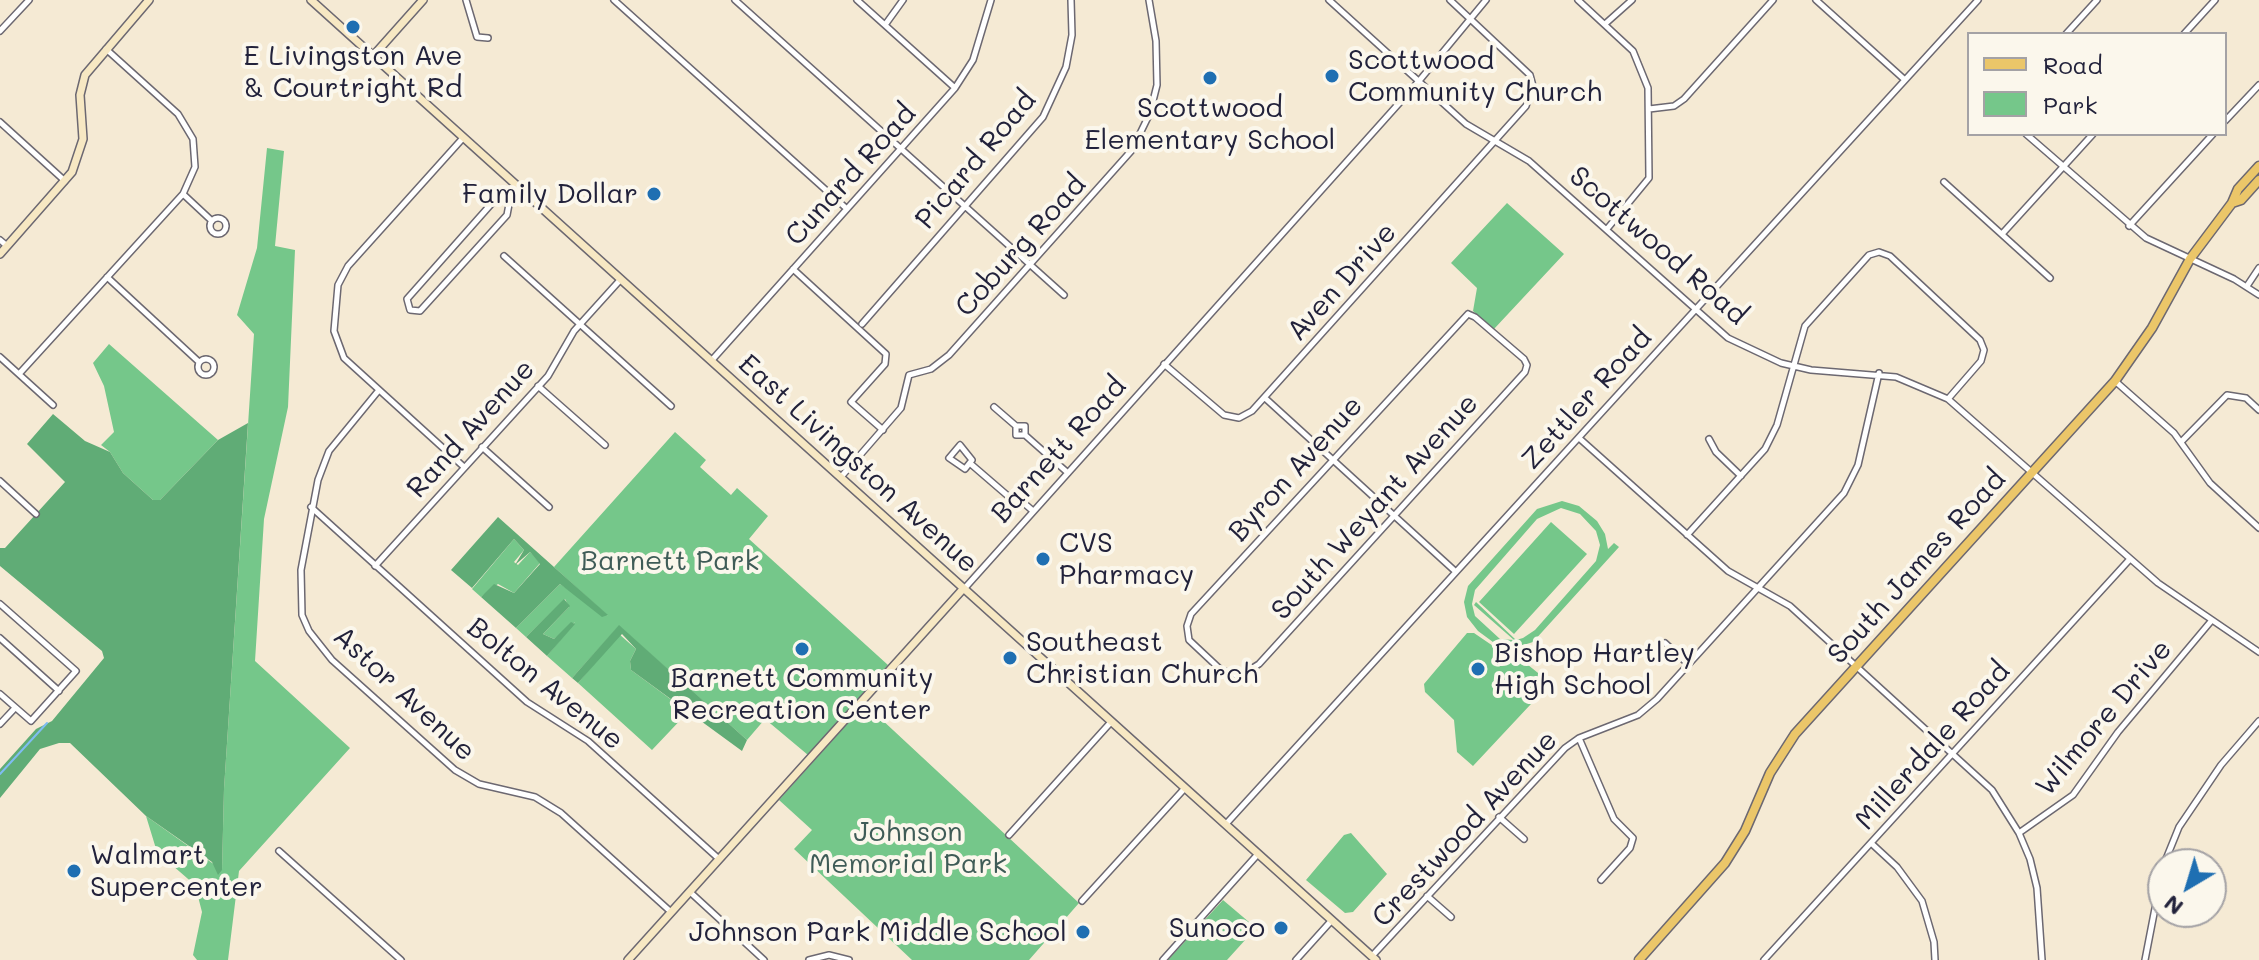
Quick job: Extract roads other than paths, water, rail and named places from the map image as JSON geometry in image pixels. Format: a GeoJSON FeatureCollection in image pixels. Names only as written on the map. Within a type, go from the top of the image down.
{"type":"FeatureCollection","features":[{"type":"Feature","properties":{"kind":"main road"},"geometry":{"type":"LineString","coordinates":[[0,254],[66,181],[77,162],[83,139],[82,84],[90,66],[149,0]]}},
{"type":"Feature","properties":{"kind":"main road","name":"East Livingston Avenue"},"geometry":{"type":"LineString","coordinates":[[311,0],[1374,958]]}},
{"type":"Feature","properties":{"kind":"main road"},"geometry":{"type":"LineString","coordinates":[[373,56],[423,0]]}},
{"type":"Feature","properties":{"kind":"main road","name":"South James Road"},"geometry":{"type":"LineString","coordinates":[[1639,960],[1725,863],[1780,754],[2115,381],[2152,328],[2190,259],[2232,203],[2238,189],[2259,166]]}},
{"type":"Feature","properties":{"kind":"main road","name":"South James Road"},"geometry":{"type":"LineString","coordinates":[[2232,203],[2241,200],[2259,180]]}},
{"type":"Feature","properties":{"kind":"main road","name":"Barnett Road"},"geometry":{"type":"LineString","coordinates":[[628,960],[963,589]]}},
{"type":"Feature","properties":{"kind":"street"},"geometry":{"type":"LineString","coordinates":[[0,31],[29,0]]}},
{"type":"Feature","properties":{"kind":"street"},"geometry":{"type":"LineString","coordinates":[[466,0],[477,37],[488,38]]}},
{"type":"Feature","properties":{"kind":"street"},"geometry":{"type":"LineString","coordinates":[[614,0],[847,209]]}},
{"type":"Feature","properties":{"kind":"street"},"geometry":{"type":"LineString","coordinates":[[735,0],[1064,295]]}},
{"type":"Feature","properties":{"kind":"street"},"geometry":{"type":"LineString","coordinates":[[857,0],[955,88]]}},
{"type":"Feature","properties":{"kind":"street"},"geometry":{"type":"LineString","coordinates":[[885,25],[903,0]]}},
{"type":"Feature","properties":{"kind":"street","name":"Cunard Road"},"geometry":{"type":"LineString","coordinates":[[712,360],[955,88],[973,60],[991,0]]}},
{"type":"Feature","properties":{"kind":"street","name":"Picard Road"},"geometry":{"type":"LineString","coordinates":[[862,324],[1028,138],[1058,90],[1072,35],[1071,0]]}},
{"type":"Feature","properties":{"kind":"street","name":"Coburg Road"},"geometry":{"type":"LineString","coordinates":[[841,477],[883,430],[905,399],[909,375],[941,363],[1122,163],[1145,127],[1154,99],[1158,69],[1149,0]]}},
{"type":"Feature","properties":{"kind":"street","name":"Scottwood Road"},"geometry":{"type":"LineString","coordinates":[[1329,0],[1466,124],[1529,161],[1741,346],[1791,366],[1879,373],[1911,381],[1948,399],[2182,602],[2259,652]]}},
{"type":"Feature","properties":{"kind":"street"},"geometry":{"type":"LineString","coordinates":[[1450,0],[1470,18]]}},
{"type":"Feature","properties":{"kind":"street","name":"Barnett Road"},"geometry":{"type":"LineString","coordinates":[[963,589],[1419,81],[1486,0]]}},
{"type":"Feature","properties":{"kind":"street"},"geometry":{"type":"LineString","coordinates":[[1578,0],[1640,62],[1649,109],[1649,178],[1607,229]]}},
{"type":"Feature","properties":{"kind":"street"},"geometry":{"type":"LineString","coordinates":[[1605,24],[1632,0]]}},
{"type":"Feature","properties":{"kind":"street"},"geometry":{"type":"LineString","coordinates":[[1649,109],[1674,106],[1684,99],[1773,0]]}},
{"type":"Feature","properties":{"kind":"street"},"geometry":{"type":"LineString","coordinates":[[1816,0],[1905,80]]}},
{"type":"Feature","properties":{"kind":"street","name":"Zettler Road"},"geometry":{"type":"LineString","coordinates":[[1226,824],[1978,0]]}},
{"type":"Feature","properties":{"kind":"street"},"geometry":{"type":"LineString","coordinates":[[2068,32],[2097,0]]}},
{"type":"Feature","properties":{"kind":"street"},"geometry":{"type":"LineString","coordinates":[[2186,32],[2215,0]]}},
{"type":"Feature","properties":{"kind":"street","name":"Aven Drive"},"geometry":{"type":"LineString","coordinates":[[1164,364],[1224,415],[1246,415],[1265,398],[1496,140],[1531,97],[1530,75],[1470,18]]}},
{"type":"Feature","properties":{"kind":"street"},"geometry":{"type":"LineString","coordinates":[[19,374],[183,194],[191,180],[196,154],[187,126],[105,48]]}},
{"type":"Feature","properties":{"kind":"street"},"geometry":{"type":"LineString","coordinates":[[2227,119],[2259,85]]}},
{"type":"Feature","properties":{"kind":"street"},"geometry":{"type":"LineString","coordinates":[[0,122],[66,181]]}},
{"type":"Feature","properties":{"kind":"street"},"geometry":{"type":"LineString","coordinates":[[2028,136],[2129,226],[2259,295]]}},
{"type":"Feature","properties":{"kind":"street"},"geometry":{"type":"LineString","coordinates":[[2002,234],[2091,136]]}},
{"type":"Feature","properties":{"kind":"street"},"geometry":{"type":"LineString","coordinates":[[2129,226],[2211,136]]}},
{"type":"Feature","properties":{"kind":"street"},"geometry":{"type":"LineString","coordinates":[[463,138],[348,266],[338,285],[334,331],[344,358],[464,467]]}},
{"type":"Feature","properties":{"kind":"street"},"geometry":{"type":"LineString","coordinates":[[1944,182],[2050,278]]}},
{"type":"Feature","properties":{"kind":"street"},"geometry":{"type":"LineString","coordinates":[[510,199],[493,202],[407,299],[410,310],[420,311],[507,215],[510,199],[520,188]]}},
{"type":"Feature","properties":{"kind":"street"},"geometry":{"type":"LineString","coordinates":[[183,194],[212,221]]}},
{"type":"Feature","properties":{"kind":"street"},"geometry":{"type":"LineString","coordinates":[[0,240],[7,246]]}},
{"type":"Feature","properties":{"kind":"street"},"geometry":{"type":"LineString","coordinates":[[1687,535],[1765,449],[1774,434],[1800,336],[1812,317],[1863,260],[1879,252],[1890,256],[1980,340],[1984,350],[1981,361],[1948,399]]}},
{"type":"Feature","properties":{"kind":"street"},"geometry":{"type":"LineString","coordinates":[[504,256],[671,406]]}},
{"type":"Feature","properties":{"kind":"street"},"geometry":{"type":"LineString","coordinates":[[2247,286],[2259,268]]}},
{"type":"Feature","properties":{"kind":"street"},"geometry":{"type":"LineString","coordinates":[[793,269],[886,354],[885,364],[851,402],[883,430]]}},
{"type":"Feature","properties":{"kind":"street"},"geometry":{"type":"LineString","coordinates":[[107,277],[199,362]]}},
{"type":"Feature","properties":{"kind":"street","name":"Rand Avenue"},"geometry":{"type":"LineString","coordinates":[[375,566],[538,386],[579,324],[621,279]]}},
{"type":"Feature","properties":{"kind":"street","name":"South Weyant Avenue"},"geometry":{"type":"LineString","coordinates":[[1208,659],[1231,675],[1253,669],[1527,368],[1524,359],[1468,314]]}},
{"type":"Feature","properties":{"kind":"street","name":"Byron Avenue"},"geometry":{"type":"LineString","coordinates":[[1208,659],[1189,640],[1187,626],[1191,614],[1468,314]]}},
{"type":"Feature","properties":{"kind":"street"},"geometry":{"type":"LineString","coordinates":[[0,357],[53,405]]}},
{"type":"Feature","properties":{"kind":"street","name":"Crestwood Avenue"},"geometry":{"type":"LineString","coordinates":[[1374,958],[1553,759],[1579,738],[1638,715],[1688,664],[1850,483],[1858,465],[1879,373]]}},
{"type":"Feature","properties":{"kind":"street"},"geometry":{"type":"LineString","coordinates":[[2115,381],[2182,441],[2210,483],[2259,528]]}},
{"type":"Feature","properties":{"kind":"street"},"geometry":{"type":"LineString","coordinates":[[538,386],[605,445]]}},
{"type":"Feature","properties":{"kind":"street"},"geometry":{"type":"LineString","coordinates":[[311,507],[329,451],[379,390]]}},
{"type":"Feature","properties":{"kind":"street"},"geometry":{"type":"LineString","coordinates":[[2182,441],[2227,395],[2246,398],[2259,410]]}},
{"type":"Feature","properties":{"kind":"street"},"geometry":{"type":"LineString","coordinates":[[1265,398],[1456,572]]}},
{"type":"Feature","properties":{"kind":"street"},"geometry":{"type":"LineString","coordinates":[[994,407],[1016,426],[1025,426],[1025,435],[1068,473]]}},
{"type":"Feature","properties":{"kind":"street"},"geometry":{"type":"LineString","coordinates":[[1579,438],[1728,571],[1790,606],[1954,752],[1992,790],[2019,833],[2037,888],[2042,960]]}},
{"type":"Feature","properties":{"kind":"street"},"geometry":{"type":"LineString","coordinates":[[1709,439],[1716,452],[1741,476]]}},
{"type":"Feature","properties":{"kind":"street"},"geometry":{"type":"LineString","coordinates":[[972,465],[961,469],[949,458],[960,445],[971,456],[972,465],[1008,496],[1018,498],[1033,511]]}},
{"type":"Feature","properties":{"kind":"street"},"geometry":{"type":"LineString","coordinates":[[482,447],[549,507]]}},
{"type":"Feature","properties":{"kind":"street"},"geometry":{"type":"LineString","coordinates":[[0,481],[36,514]]}},
{"type":"Feature","properties":{"kind":"street","name":"Bolton Avenue"},"geometry":{"type":"LineString","coordinates":[[311,507],[527,702],[588,741],[719,859]]}},
{"type":"Feature","properties":{"kind":"street","name":"Astor Avenue"},"geometry":{"type":"LineString","coordinates":[[311,507],[300,595],[309,631],[332,660],[455,770],[479,784],[535,797],[561,813],[671,912]]}},
{"type":"Feature","properties":{"kind":"street","name":"Millerdale Road"},"geometry":{"type":"LineString","coordinates":[[1764,960],[2130,558]]}},
{"type":"Feature","properties":{"kind":"street"},"geometry":{"type":"LineString","coordinates":[[0,604],[76,671],[31,721],[0,694]]}},
{"type":"Feature","properties":{"kind":"street","name":"Wilmore Drive"},"geometry":{"type":"LineString","coordinates":[[2019,833],[2073,795],[2118,732],[2212,620]]}},
{"type":"Feature","properties":{"kind":"street"},"geometry":{"type":"LineString","coordinates":[[0,638],[59,691]]}},
{"type":"Feature","properties":{"kind":"street"},"geometry":{"type":"LineString","coordinates":[[1665,643],[1688,664]]}},
{"type":"Feature","properties":{"kind":"street"},"geometry":{"type":"LineString","coordinates":[[0,724],[15,708]]}},
{"type":"Feature","properties":{"kind":"street"},"geometry":{"type":"LineString","coordinates":[[2172,848],[2187,815],[2221,765],[2259,721]]}},
{"type":"Feature","properties":{"kind":"street"},"geometry":{"type":"LineString","coordinates":[[1009,835],[1111,722]]}},
{"type":"Feature","properties":{"kind":"street"},"geometry":{"type":"LineString","coordinates":[[1579,738],[1614,819],[1633,838],[1630,848],[1601,880]]}},
{"type":"Feature","properties":{"kind":"street"},"geometry":{"type":"LineString","coordinates":[[1082,901],[1185,788]]}},
{"type":"Feature","properties":{"kind":"street"},"geometry":{"type":"LineString","coordinates":[[1499,817],[1524,839]]}},
{"type":"Feature","properties":{"kind":"street"},"geometry":{"type":"LineString","coordinates":[[1871,843],[1897,867],[1922,901],[1934,942],[1935,960]]}},
{"type":"Feature","properties":{"kind":"street"},"geometry":{"type":"LineString","coordinates":[[279,851],[401,960]]}},
{"type":"Feature","properties":{"kind":"street"},"geometry":{"type":"LineString","coordinates":[[1163,960],[1258,854]]}},
{"type":"Feature","properties":{"kind":"street"},"geometry":{"type":"LineString","coordinates":[[690,892],[764,960]]}},
{"type":"Feature","properties":{"kind":"street"},"geometry":{"type":"LineString","coordinates":[[1427,896],[1451,917]]}},
{"type":"Feature","properties":{"kind":"street"},"geometry":{"type":"LineString","coordinates":[[1296,960],[1332,920]]}},
{"type":"Feature","properties":{"kind":"street"},"geometry":{"type":"LineString","coordinates":[[2145,960],[2151,928]]}},
{"type":"Feature","properties":{"kind":"street"},"geometry":{"type":"LineString","coordinates":[[809,960],[829,955],[849,960]]}},
{"type":"Feature","properties":{"kind":"waterway"},"geometry":{"type":"LineString","coordinates":[[0,774],[47,723]]}},
{"type":"Feature","properties":{"kind":"place","name":"E Livingston Ave & Courtright Rd"},"geometry":{"type":"Point","coordinates":[353,27]}},
{"type":"Feature","properties":{"kind":"place","name":"Scottwood Community Church"},"geometry":{"type":"Point","coordinates":[1332,76]}},
{"type":"Feature","properties":{"kind":"place","name":"Scottwood Elementary School"},"geometry":{"type":"Point","coordinates":[1210,78]}},
{"type":"Feature","properties":{"kind":"place","name":"Family Dollar"},"geometry":{"type":"Point","coordinates":[654,194]}},
{"type":"Feature","properties":{"kind":"place","name":"CVS Pharmacy"},"geometry":{"type":"Point","coordinates":[1043,559]}},
{"type":"Feature","properties":{"kind":"place","name":"Barnett Community Recreation Center"},"geometry":{"type":"Point","coordinates":[802,649]}},
{"type":"Feature","properties":{"kind":"place","name":"Southeast Christian Church"},"geometry":{"type":"Point","coordinates":[1010,658]}},
{"type":"Feature","properties":{"kind":"place","name":"Bishop Hartley High School"},"geometry":{"type":"Point","coordinates":[1478,669]}},
{"type":"Feature","properties":{"kind":"place","name":"Walmart Supercenter"},"geometry":{"type":"Point","coordinates":[74,871]}},
{"type":"Feature","properties":{"kind":"place","name":"Sunoco"},"geometry":{"type":"Point","coordinates":[1281,928]}},
{"type":"Feature","properties":{"kind":"place","name":"Johnson Park Middle School"},"geometry":{"type":"Point","coordinates":[1083,932]}},
{"type":"Feature","properties":{"kind":"park label","name":"Barnett Park"},"geometry":{"type":"Point","coordinates":[670,561]}},
{"type":"Feature","properties":{"kind":"park label","name":"Johnson Memorial Park"},"geometry":{"type":"Point","coordinates":[908,848]}}]}
